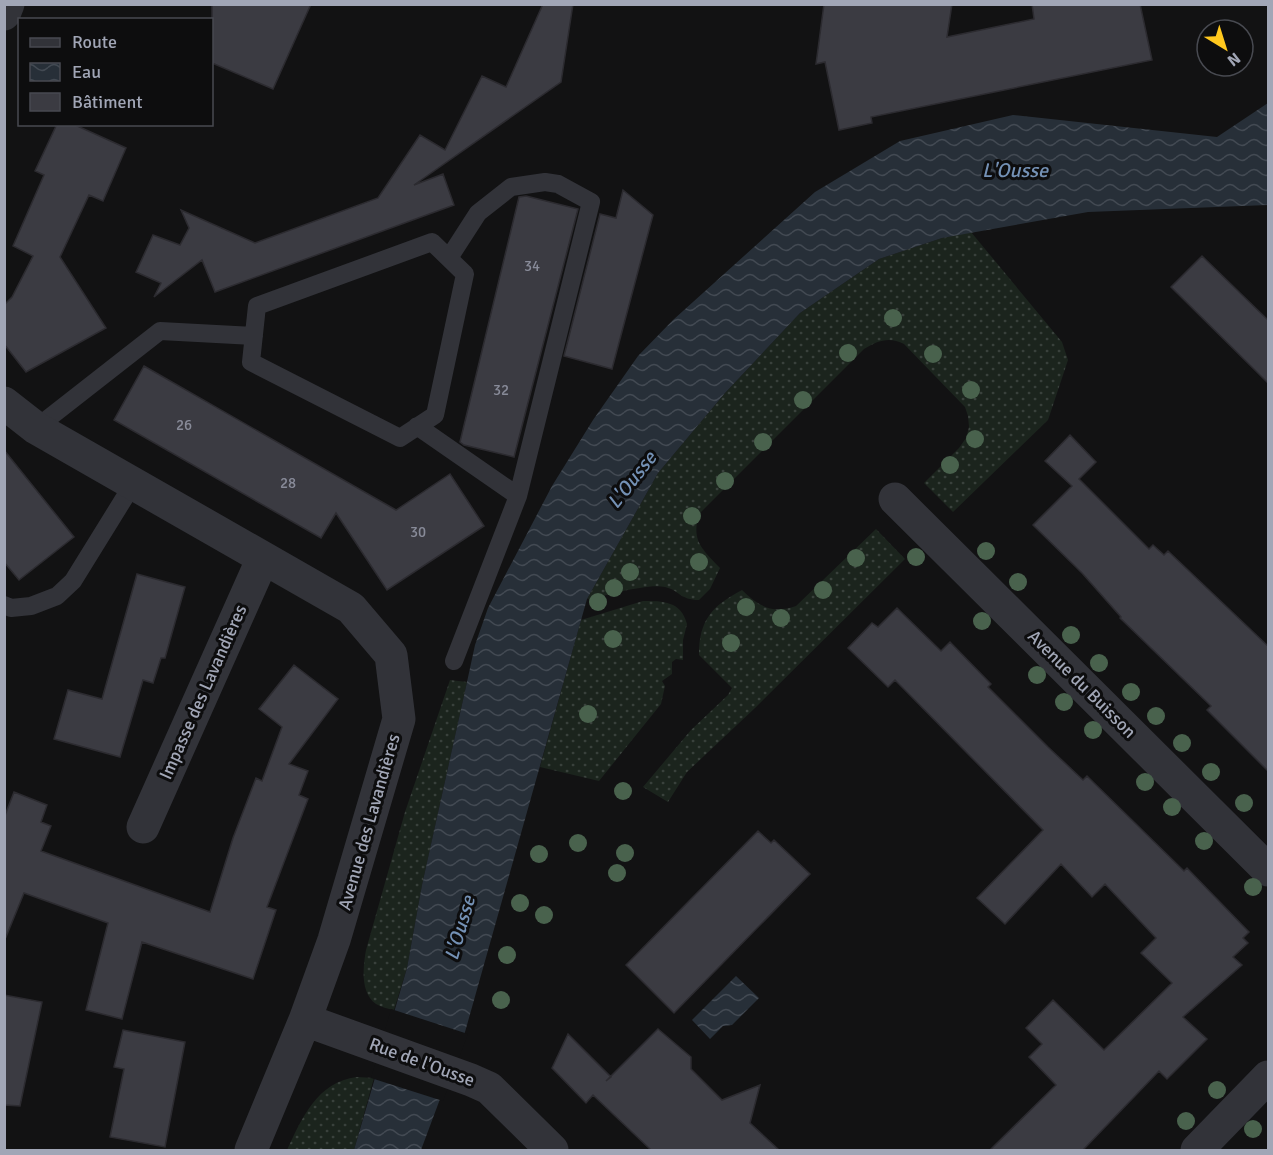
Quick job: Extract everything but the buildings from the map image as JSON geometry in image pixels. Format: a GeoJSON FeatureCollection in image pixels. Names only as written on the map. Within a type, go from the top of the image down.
{"type":"FeatureCollection","features":[{"type":"Feature","properties":{"kind":"street"},"geometry":{"type":"LineString","coordinates":[[4,14],[8,4]]}},
{"type":"Feature","properties":{"kind":"street","name":"Avenue des Lavandières"},"geometry":{"type":"LineString","coordinates":[[4,403],[36,428],[351,608],[391,655],[399,719],[334,940],[305,1020],[251,1150]]}},
{"type":"Feature","properties":{"kind":"street","name":"Avenue du Buisson"},"geometry":{"type":"LineString","coordinates":[[896,499],[1269,870]]}},
{"type":"Feature","properties":{"kind":"street","name":"Impasse des Lavandières"},"geometry":{"type":"LineString","coordinates":[[144,827],[263,558]]}},
{"type":"Feature","properties":{"kind":"street","name":"Rue de l'Ousse"},"geometry":{"type":"LineString","coordinates":[[305,1020],[489,1088],[552,1150]]}},
{"type":"Feature","properties":{"kind":"street"},"geometry":{"type":"LineString","coordinates":[[1197,1150],[1269,1077]]}},
{"type":"Feature","properties":{"kind":"lane"},"geometry":{"type":"LineString","coordinates":[[449,258],[478,213],[511,187],[544,182],[558,184],[591,202],[518,496],[454,661]]}},
{"type":"Feature","properties":{"kind":"lane"},"geometry":{"type":"LineString","coordinates":[[432,242],[449,258],[465,274],[435,415],[400,438],[251,362],[257,306],[432,242]]}},
{"type":"Feature","properties":{"kind":"lane"},"geometry":{"type":"LineString","coordinates":[[36,428],[160,331],[254,336]]}},
{"type":"Feature","properties":{"kind":"lane"},"geometry":{"type":"LineString","coordinates":[[417,426],[518,496]]}},
{"type":"Feature","properties":{"kind":"lane"},"geometry":{"type":"LineString","coordinates":[[4,605],[11,608],[31,606],[57,596],[73,581],[133,484]]}},
{"type":"Feature","properties":{"kind":"shaded area"},"geometry":{"type":"Polygon","coordinates":[[[971,232],[1062,342],[1068,360],[1048,420],[953,512],[924,483],[966,438],[969,427],[965,407],[904,344],[893,340],[883,341],[864,349],[699,514],[697,538],[703,550],[720,568],[710,589],[699,600],[684,597],[670,588],[657,586],[587,599],[658,473],[725,393],[800,313],[879,259],[942,238],[971,232]]]}},
{"type":"Feature","properties":{"kind":"shaded area"},"geometry":{"type":"Polygon","coordinates":[[[876,529],[905,559],[687,772],[668,802],[643,787],[691,730],[728,695],[732,688],[699,655],[705,623],[715,608],[742,590],[760,605],[773,609],[796,606],[876,529]]]}},
{"type":"Feature","properties":{"kind":"shaded area"},"geometry":{"type":"Polygon","coordinates":[[[643,601],[664,602],[676,607],[684,616],[687,624],[683,640],[683,660],[676,659],[672,662],[672,674],[662,681],[665,686],[661,704],[599,781],[540,767],[581,620],[643,601]]]}},
{"type":"Feature","properties":{"kind":"shaded area"},"geometry":{"type":"Polygon","coordinates":[[[450,680],[467,682],[422,885],[407,968],[394,1010],[376,1004],[367,993],[364,979],[366,950],[405,812],[450,680]]]}},
{"type":"Feature","properties":{"kind":"shaded area"},"geometry":{"type":"Polygon","coordinates":[[[357,1077],[374,1078],[354,1150],[287,1150],[305,1114],[321,1094],[343,1080],[357,1077]]]}},
{"type":"Feature","properties":{"kind":"water","name":"L'Ousse"},"geometry":{"type":"Polygon","coordinates":[[[1268,103],[1268,205],[1088,212],[942,238],[879,259],[800,313],[725,393],[658,473],[587,599],[465,1032],[421,1150],[354,1150],[407,968],[422,885],[475,645],[488,608],[552,486],[593,420],[638,356],[673,320],[815,192],[900,141],[1013,115],[1217,137],[1268,103]]]}},
{"type":"Feature","properties":{"kind":"water"},"geometry":{"type":"Polygon","coordinates":[[[736,976],[759,998],[732,1025],[723,1026],[710,1039],[692,1020],[736,976]]]}},
{"type":"Feature","properties":{"kind":"pier"},"geometry":{"type":"Polygon","coordinates":[[[391,1009],[468,1034],[443,1101],[371,1078],[391,1009]]]}}]}
